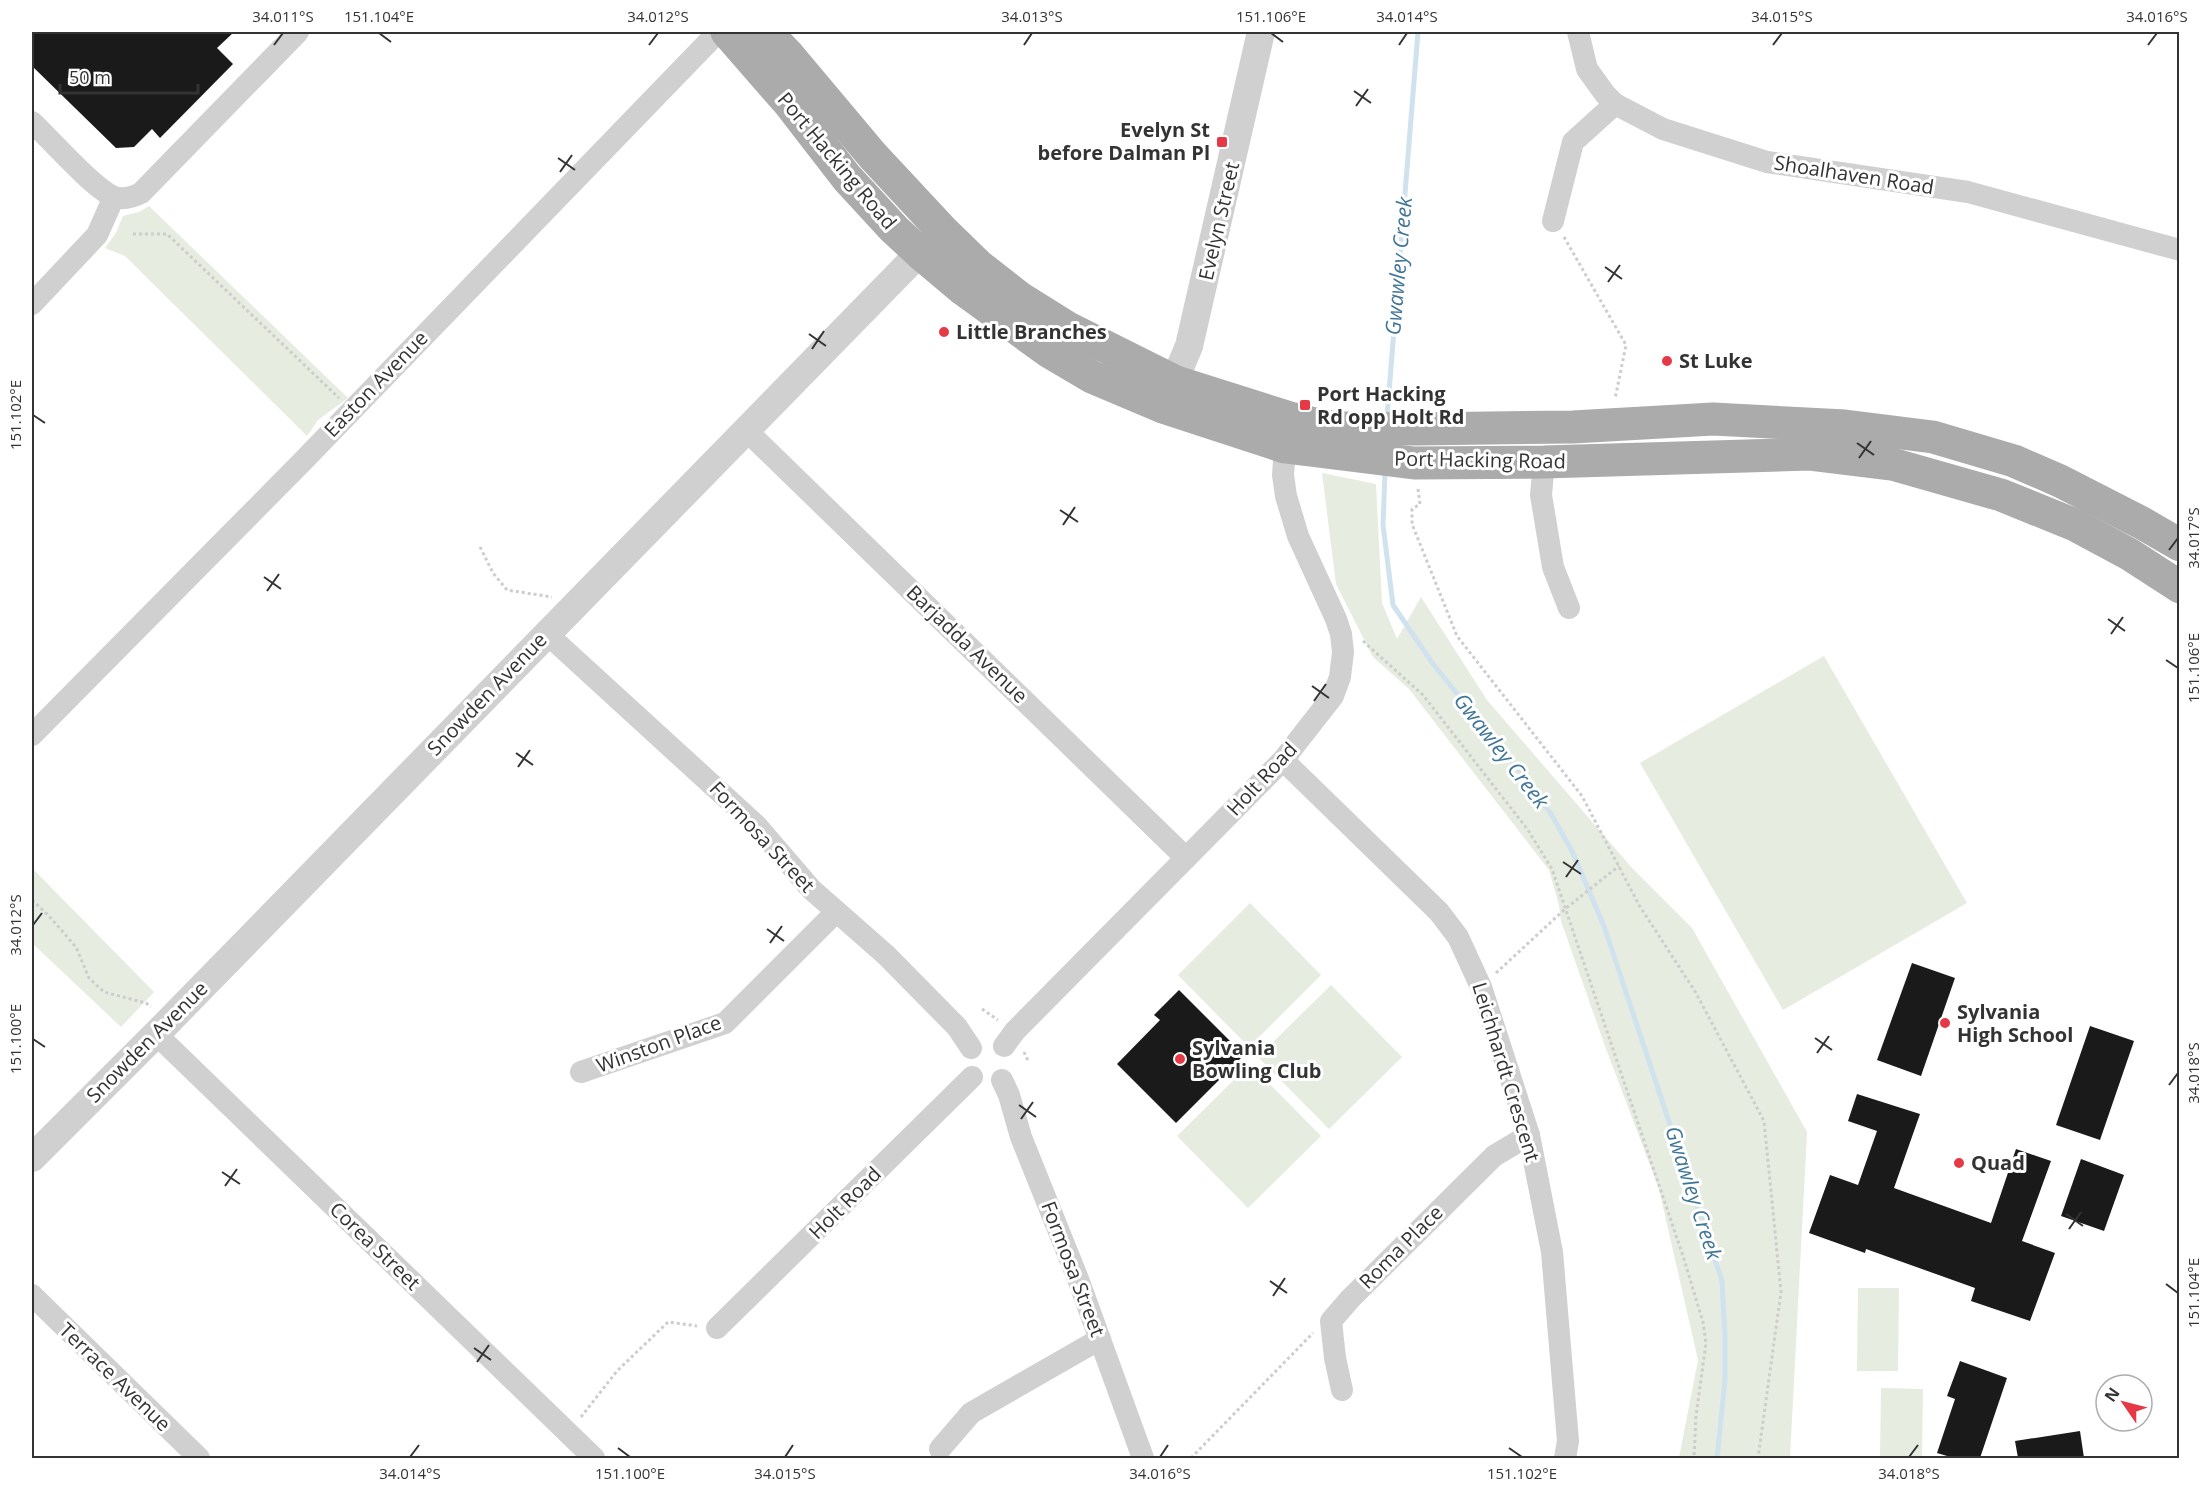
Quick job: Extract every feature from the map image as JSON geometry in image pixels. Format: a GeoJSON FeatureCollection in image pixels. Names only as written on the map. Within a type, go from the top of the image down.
{"type":"FeatureCollection","features":[{"type":"Feature","properties":{"kind":"main road","name":"Port Hacking Road"},"geometry":{"type":"LineString","coordinates":[[727,32],[789,103],[847,178],[894,229],[964,290],[1048,351],[1092,377],[1319,425],[1348,442],[1416,473],[1544,462],[1810,454],[1892,464],[2001,495],[2075,525],[2129,554],[2180,587]]}},
{"type":"Feature","properties":{"kind":"main road","name":"Port Hacking Road"},"geometry":{"type":"LineString","coordinates":[[766,32],[873,156],[942,230],[980,266],[1020,298],[1169,395],[1285,447],[1348,442],[1414,429],[1609,425],[1713,419],[1845,426],[1933,437],[2014,461],[2142,523],[2180,545]]}},
{"type":"Feature","properties":{"kind":"street"},"geometry":{"type":"LineString","coordinates":[[32,122],[90,178],[114,197],[133,197],[141,193],[298,32]]}},
{"type":"Feature","properties":{"kind":"street","name":"Easton Avenue"},"geometry":{"type":"LineString","coordinates":[[32,735],[303,461],[718,32]]}},
{"type":"Feature","properties":{"kind":"street","name":"Evelyn Street"},"geometry":{"type":"LineString","coordinates":[[1169,395],[1189,345],[1261,32]]}},
{"type":"Feature","properties":{"kind":"street","name":"Shoalhaven Road"},"geometry":{"type":"LineString","coordinates":[[1578,32],[1587,69],[1597,85],[1615,104],[1663,129],[1767,162],[1968,192],[2180,250]]}},
{"type":"Feature","properties":{"kind":"street"},"geometry":{"type":"LineString","coordinates":[[1553,221],[1573,142],[1615,104]]}},
{"type":"Feature","properties":{"kind":"street"},"geometry":{"type":"LineString","coordinates":[[32,304],[98,235],[114,197]]}},
{"type":"Feature","properties":{"kind":"street","name":"Snowden Avenue"},"geometry":{"type":"LineString","coordinates":[[32,1158],[162,1028],[942,230]]}},
{"type":"Feature","properties":{"kind":"street","name":"Barjadda Avenue"},"geometry":{"type":"LineString","coordinates":[[747,431],[1186,858]]}},
{"type":"Feature","properties":{"kind":"street","name":"Holt Road"},"geometry":{"type":"LineString","coordinates":[[1004,1046],[1015,1031],[1283,760],[1333,696],[1340,677],[1343,652],[1336,619],[1298,536],[1286,496],[1282,476],[1285,447]]}},
{"type":"Feature","properties":{"kind":"street"},"geometry":{"type":"LineString","coordinates":[[1544,462],[1541,495],[1551,557],[1569,608]]}},
{"type":"Feature","properties":{"kind":"street","name":"Formosa Street"},"geometry":{"type":"LineString","coordinates":[[546,633],[756,825],[811,889],[886,955],[957,1027],[971,1048]]}},
{"type":"Feature","properties":{"kind":"street","name":"Leichhardt Crescent"},"geometry":{"type":"LineString","coordinates":[[1283,760],[1439,912],[1458,937],[1481,987],[1529,1135],[1552,1252],[1568,1441],[1565,1458]]}},
{"type":"Feature","properties":{"kind":"street","name":"Winston Place"},"geometry":{"type":"LineString","coordinates":[[582,1072],[725,1023],[836,912]]}},
{"type":"Feature","properties":{"kind":"street","name":"Corea Street"},"geometry":{"type":"LineString","coordinates":[[162,1028],[569,1432],[589,1457]]}},
{"type":"Feature","properties":{"kind":"street"},"geometry":{"type":"LineString","coordinates":[[987,1040],[996,1041],[1004,1046],[1010,1057],[1010,1063],[1002,1080],[996,1083],[983,1083],[972,1077],[966,1060],[971,1048],[978,1042],[987,1040]]}},
{"type":"Feature","properties":{"kind":"street","name":"Holt Road"},"geometry":{"type":"LineString","coordinates":[[717,1328],[972,1077]]}},
{"type":"Feature","properties":{"kind":"street","name":"Formosa Street"},"geometry":{"type":"LineString","coordinates":[[1002,1080],[1009,1095],[1021,1137],[1100,1339],[1143,1458]]}},
{"type":"Feature","properties":{"kind":"street","name":"Roma Place"},"geometry":{"type":"LineString","coordinates":[[1331,1321],[1350,1299],[1494,1156],[1529,1135]]}},
{"type":"Feature","properties":{"kind":"street","name":"Terrace Avenue"},"geometry":{"type":"LineString","coordinates":[[32,1295],[198,1458]]}},
{"type":"Feature","properties":{"kind":"street"},"geometry":{"type":"LineString","coordinates":[[1331,1321],[1335,1358],[1342,1390]]}},
{"type":"Feature","properties":{"kind":"street"},"geometry":{"type":"LineString","coordinates":[[940,1449],[970,1413],[1100,1339]]}},
{"type":"Feature","properties":{"kind":"path"},"geometry":{"type":"LineString","coordinates":[[1553,221],[1626,345],[1609,425]]}},
{"type":"Feature","properties":{"kind":"path"},"geometry":{"type":"LineString","coordinates":[[133,234],[167,234],[351,409]]}},
{"type":"Feature","properties":{"kind":"path"},"geometry":{"type":"LineString","coordinates":[[1416,473],[1420,504],[1412,509],[1412,524],[1457,636],[1582,796],[1639,905],[1696,993],[1764,1121],[1781,1292],[1758,1458]]}},
{"type":"Feature","properties":{"kind":"path"},"geometry":{"type":"LineString","coordinates":[[480,547],[493,573],[507,590],[577,603]]}},
{"type":"Feature","properties":{"kind":"path"},"geometry":{"type":"LineString","coordinates":[[1336,619],[1378,653],[1423,695],[1527,830],[1552,869],[1683,1256],[1703,1322],[1706,1343],[1696,1416],[1694,1458]]}},
{"type":"Feature","properties":{"kind":"path"},"geometry":{"type":"LineString","coordinates":[[1481,987],[1565,909],[1619,866]]}},
{"type":"Feature","properties":{"kind":"path"},"geometry":{"type":"LineString","coordinates":[[32,900],[76,947],[88,978],[104,992],[146,1003],[162,1028]]}},
{"type":"Feature","properties":{"kind":"path"},"geometry":{"type":"LineString","coordinates":[[1191,1458],[1311,1335],[1331,1321]]}},
{"type":"Feature","properties":{"kind":"path"},"geometry":{"type":"LineString","coordinates":[[569,1432],[617,1371],[668,1322],[717,1328]]}},
{"type":"Feature","properties":{"kind":"shaded area"},"geometry":{"type":"Polygon","coordinates":[[[149,206],[348,398],[318,420],[307,436],[125,256],[105,248],[116,233],[123,216],[139,212],[149,206]]]}},
{"type":"Feature","properties":{"kind":"shaded area"},"geometry":{"type":"Polygon","coordinates":[[[1322,473],[1376,484],[1382,603],[1397,639],[1421,597],[1487,700],[1632,868],[1692,928],[1807,1132],[1790,1458],[1679,1458],[1698,1360],[1659,1189],[1561,921],[1549,870],[1409,689],[1373,657],[1336,584],[1322,473]]]}},
{"type":"Feature","properties":{"kind":"shaded area"},"geometry":{"type":"Polygon","coordinates":[[[1824,656],[1967,903],[1783,1010],[1640,763],[1824,656]]]}},
{"type":"Feature","properties":{"kind":"shaded area"},"geometry":{"type":"Polygon","coordinates":[[[32,868],[154,992],[121,1027],[32,943],[32,868]]]}},
{"type":"Feature","properties":{"kind":"shaded area"},"geometry":{"type":"Polygon","coordinates":[[[1250,903],[1321,975],[1249,1047],[1178,975],[1250,903]]]}},
{"type":"Feature","properties":{"kind":"shaded area"},"geometry":{"type":"Polygon","coordinates":[[[1331,985],[1402,1057],[1329,1129],[1258,1057],[1331,985]]]}},
{"type":"Feature","properties":{"kind":"shaded area"},"geometry":{"type":"Polygon","coordinates":[[[1250,1064],[1321,1136],[1248,1208],[1177,1136],[1250,1064]]]}},
{"type":"Feature","properties":{"kind":"shaded area"},"geometry":{"type":"Polygon","coordinates":[[[1858,1288],[1899,1288],[1898,1371],[1857,1371],[1858,1288]]]}},
{"type":"Feature","properties":{"kind":"shaded area"},"geometry":{"type":"Polygon","coordinates":[[[1881,1388],[1923,1389],[1922,1458],[1880,1458],[1881,1388]]]}},
{"type":"Feature","properties":{"kind":"building"},"geometry":{"type":"Polygon","coordinates":[[[32,32],[234,32],[217,48],[233,64],[160,138],[152,129],[134,147],[116,148],[32,66],[32,32]]]}},
{"type":"Feature","properties":{"kind":"building"},"geometry":{"type":"Polygon","coordinates":[[[1912,963],[1955,978],[1921,1076],[1877,1060],[1912,963]]]}},
{"type":"Feature","properties":{"kind":"building","name":"Sylvania Bowling Club"},"geometry":{"type":"Polygon","coordinates":[[[1179,990],[1244,1055],[1176,1123],[1117,1064],[1160,1020],[1154,1015],[1179,990]]]}},
{"type":"Feature","properties":{"kind":"building"},"geometry":{"type":"Polygon","coordinates":[[[2090,1026],[2134,1041],[2100,1140],[2056,1125],[2090,1026]]]}},
{"type":"Feature","properties":{"kind":"building"},"geometry":{"type":"Polygon","coordinates":[[[1857,1094],[1920,1114],[1894,1188],[1991,1223],[2016,1149],[2051,1161],[2022,1241],[2055,1253],[2030,1321],[1971,1301],[1975,1288],[1866,1249],[1865,1253],[1809,1233],[1830,1175],[1858,1185],[1877,1131],[1848,1121],[1857,1094]]]}},
{"type":"Feature","properties":{"kind":"building"},"geometry":{"type":"Polygon","coordinates":[[[2081,1159],[2124,1175],[2104,1231],[2061,1216],[2081,1159]]]}},
{"type":"Feature","properties":{"kind":"building"},"geometry":{"type":"Polygon","coordinates":[[[1960,1361],[2007,1378],[1980,1458],[1954,1458],[1937,1453],[1955,1399],[1947,1396],[1960,1361]]]}},
{"type":"Feature","properties":{"kind":"building"},"geometry":{"type":"Polygon","coordinates":[[[2080,1431],[2084,1458],[2018,1458],[2015,1441],[2080,1431]]]}},
{"type":"Feature","properties":{"kind":"waterway","name":"Gwawley Creek"},"geometry":{"type":"LineString","coordinates":[[1387,417],[1418,32]]}},
{"type":"Feature","properties":{"kind":"waterway","name":"Gwawley Creek"},"geometry":{"type":"LineString","coordinates":[[1385,472],[1383,525],[1393,605],[1433,664],[1523,775],[1551,814],[1572,851],[1604,926],[1722,1281],[1725,1380],[1717,1458]]}},
{"type":"Feature","properties":{"kind":"place","name":"Evelyn St before Dalman Pl"},"geometry":{"type":"Point","coordinates":[1222,142]}},
{"type":"Feature","properties":{"kind":"place","name":"Little Branches"},"geometry":{"type":"Point","coordinates":[944,332]}},
{"type":"Feature","properties":{"kind":"place","name":"St Luke"},"geometry":{"type":"Point","coordinates":[1667,361]}},
{"type":"Feature","properties":{"kind":"place","name":"Port Hacking Rd opp Holt Rd"},"geometry":{"type":"Point","coordinates":[1305,405]}},
{"type":"Feature","properties":{"kind":"place","name":"Sylvania High School"},"geometry":{"type":"Point","coordinates":[1945,1023]}},
{"type":"Feature","properties":{"kind":"place","name":"Sylvania Bowling Club"},"geometry":{"type":"Point","coordinates":[1180,1059]}},
{"type":"Feature","properties":{"kind":"place","name":"Quad"},"geometry":{"type":"Point","coordinates":[1959,1163]}}]}
